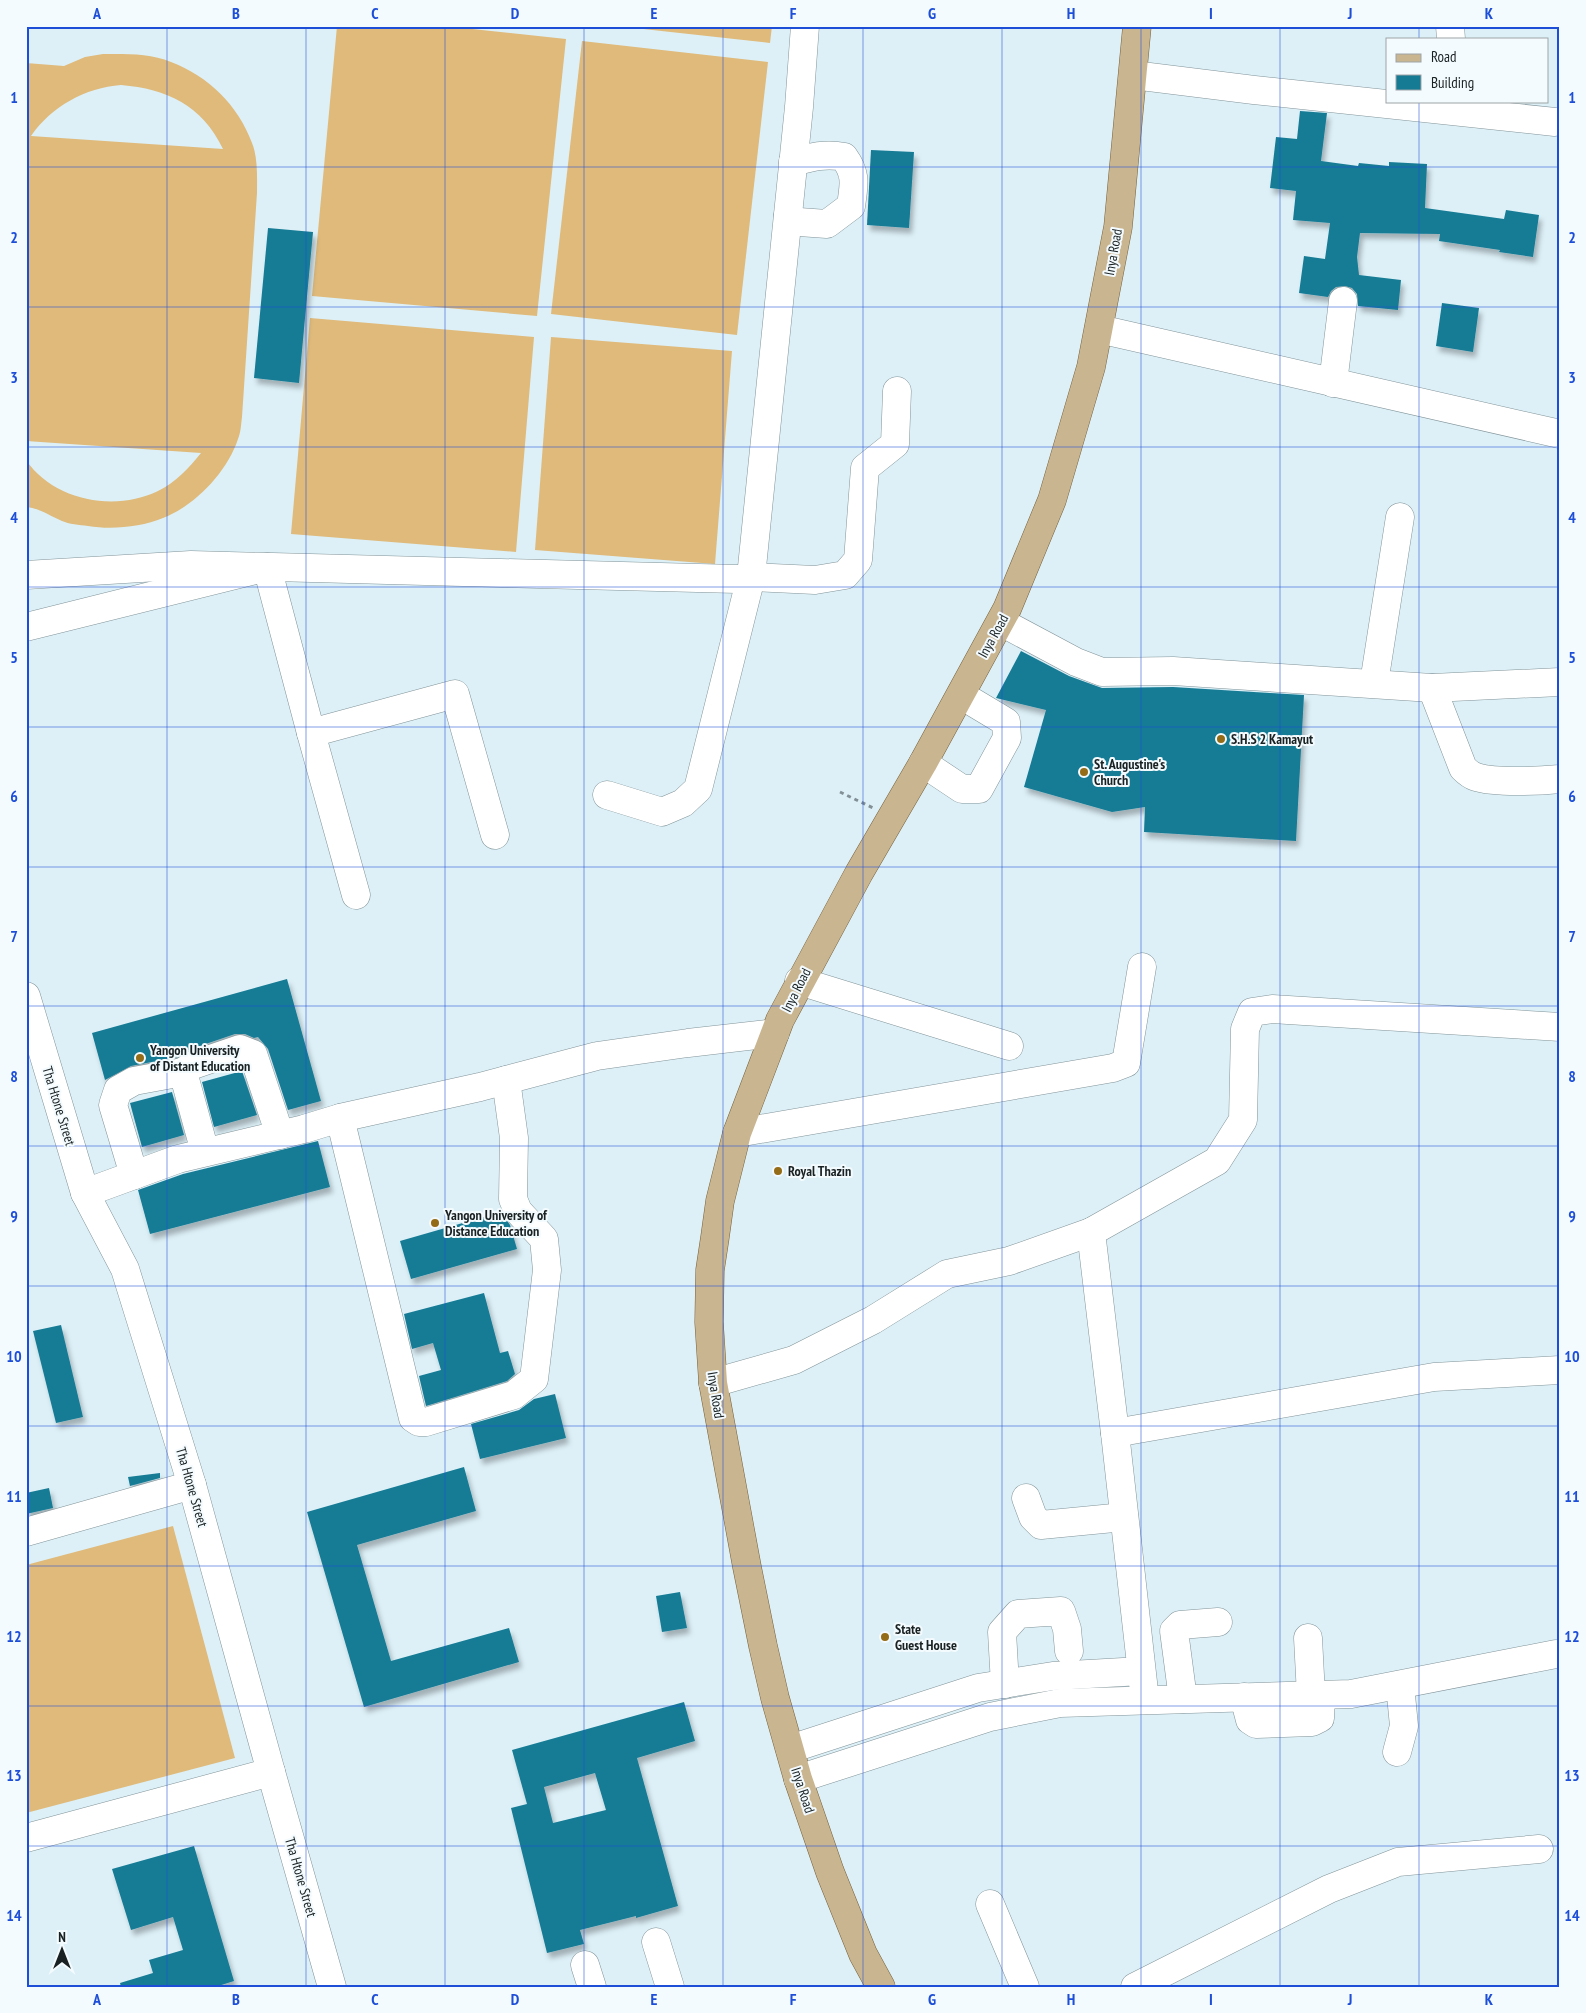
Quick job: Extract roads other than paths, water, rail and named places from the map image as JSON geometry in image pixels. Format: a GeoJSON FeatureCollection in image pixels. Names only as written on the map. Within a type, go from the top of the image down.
{"type":"FeatureCollection","features":[{"type":"Feature","properties":{"kind":"main road","name":"Inya Road"},"geometry":{"type":"LineString","coordinates":[[881,1987],[863,1954],[830,1872],[798,1779],[775,1698],[750,1584],[713,1383],[709,1322],[710,1270],[720,1201],[737,1133],[775,1033],[800,982],[1001,622],[1052,500],[1091,367],[1118,227],[1137,26]]}},
{"type":"Feature","properties":{"kind":"street"},"geometry":{"type":"LineString","coordinates":[[607,795],[662,812],[683,803],[698,789],[751,577],[788,216],[805,26]]}},
{"type":"Feature","properties":{"kind":"street"},"geometry":{"type":"LineString","coordinates":[[1132,75],[1254,90],[1386,100]]}},
{"type":"Feature","properties":{"kind":"street"},"geometry":{"type":"LineString","coordinates":[[1406,102],[1456,106],[1555,122]]}},
{"type":"Feature","properties":{"kind":"street"},"geometry":{"type":"LineString","coordinates":[[788,216],[800,222],[827,224],[851,206],[853,193],[853,170],[844,157],[834,154],[818,155],[793,162]]}},
{"type":"Feature","properties":{"kind":"street"},"geometry":{"type":"LineString","coordinates":[[1333,383],[1343,301]]}},
{"type":"Feature","properties":{"kind":"street"},"geometry":{"type":"LineString","coordinates":[[1099,329],[1560,434]]}},
{"type":"Feature","properties":{"kind":"street"},"geometry":{"type":"LineString","coordinates":[[26,575],[191,565],[737,579],[751,577],[815,580],[845,575],[858,560],[865,468],[895,444],[897,391]]}},
{"type":"Feature","properties":{"kind":"street"},"geometry":{"type":"LineString","coordinates":[[1374,683],[1400,517]]}},
{"type":"Feature","properties":{"kind":"street"},"geometry":{"type":"LineString","coordinates":[[26,627],[267,567]]}},
{"type":"Feature","properties":{"kind":"street"},"geometry":{"type":"LineString","coordinates":[[267,567],[356,895]]}},
{"type":"Feature","properties":{"kind":"street"},"geometry":{"type":"LineString","coordinates":[[1001,622],[1076,662],[1102,672],[1173,671],[1432,688],[1560,682]]}},
{"type":"Feature","properties":{"kind":"street"},"geometry":{"type":"LineString","coordinates":[[1432,688],[1463,768],[1467,773],[1492,780],[1560,779]]}},
{"type":"Feature","properties":{"kind":"street"},"geometry":{"type":"LineString","coordinates":[[311,733],[456,694],[495,835]]}},
{"type":"Feature","properties":{"kind":"street"},"geometry":{"type":"LineString","coordinates":[[923,763],[962,789],[979,789],[1007,738],[1006,722],[961,695]]}},
{"type":"Feature","properties":{"kind":"street"},"geometry":{"type":"LineString","coordinates":[[737,1133],[1120,1066],[1126,1063],[1142,967]]}},
{"type":"Feature","properties":{"kind":"street"},"geometry":{"type":"LineString","coordinates":[[800,982],[1008,1046]]}},
{"type":"Feature","properties":{"kind":"street","name":"Tha Htone Street"},"geometry":{"type":"LineString","coordinates":[[26,996],[36,1066],[85,1193],[125,1269],[192,1485],[332,1987]]}},
{"type":"Feature","properties":{"kind":"street"},"geometry":{"type":"LineString","coordinates":[[713,1383],[794,1360],[873,1320],[946,1274],[1009,1261],[1091,1232],[1217,1161],[1243,1120],[1245,1029],[1252,1012],[1272,1009],[1560,1027]]}},
{"type":"Feature","properties":{"kind":"street"},"geometry":{"type":"LineString","coordinates":[[85,1193],[178,1159],[280,1135],[340,1118],[506,1080],[597,1056],[688,1042],[775,1033]]}},
{"type":"Feature","properties":{"kind":"street"},"geometry":{"type":"LineString","coordinates":[[134,1175],[113,1105],[118,1090],[134,1081],[183,1072],[193,1065],[240,1048],[253,1054],[280,1135]]}},
{"type":"Feature","properties":{"kind":"street"},"geometry":{"type":"LineString","coordinates":[[183,1072],[205,1152]]}},
{"type":"Feature","properties":{"kind":"street"},"geometry":{"type":"LineString","coordinates":[[340,1118],[413,1418],[418,1422],[426,1422],[514,1395],[534,1379],[547,1270],[544,1239],[518,1211],[513,1200],[514,1138],[506,1080]]}},
{"type":"Feature","properties":{"kind":"street"},"geometry":{"type":"LineString","coordinates":[[1091,1232],[1145,1700]]}},
{"type":"Feature","properties":{"kind":"street"},"geometry":{"type":"LineString","coordinates":[[1115,1433],[1434,1377],[1560,1370]]}},
{"type":"Feature","properties":{"kind":"street"},"geometry":{"type":"LineString","coordinates":[[26,1532],[192,1485]]}},
{"type":"Feature","properties":{"kind":"street"},"geometry":{"type":"LineString","coordinates":[[1026,1498],[1033,1516],[1041,1525],[1124,1516]]}},
{"type":"Feature","properties":{"kind":"street"},"geometry":{"type":"LineString","coordinates":[[1004,1684],[1002,1632],[1018,1614],[1061,1610],[1067,1629],[1069,1651]]}},
{"type":"Feature","properties":{"kind":"street"},"geometry":{"type":"LineString","coordinates":[[1183,1699],[1174,1631],[1180,1625],[1218,1622]]}},
{"type":"Feature","properties":{"kind":"street"},"geometry":{"type":"LineString","coordinates":[[1308,1638],[1316,1695]]}},
{"type":"Feature","properties":{"kind":"street"},"geometry":{"type":"LineString","coordinates":[[798,1779],[990,1716],[1060,1703],[1351,1694],[1556,1654]]}},
{"type":"Feature","properties":{"kind":"street"},"geometry":{"type":"LineString","coordinates":[[790,1749],[978,1688],[1053,1676],[1141,1671]]}},
{"type":"Feature","properties":{"kind":"street"},"geometry":{"type":"LineString","coordinates":[[1397,1752],[1404,1726],[1400,1684]]}},
{"type":"Feature","properties":{"kind":"street"},"geometry":{"type":"LineString","coordinates":[[26,1838],[271,1772]]}},
{"type":"Feature","properties":{"kind":"street"},"geometry":{"type":"LineString","coordinates":[[1135,1987],[1329,1889],[1398,1862],[1539,1849]]}},
{"type":"Feature","properties":{"kind":"street"},"geometry":{"type":"LineString","coordinates":[[990,1904],[1025,1987]]}},
{"type":"Feature","properties":{"kind":"street"},"geometry":{"type":"LineString","coordinates":[[656,1942],[670,1987]]}},
{"type":"Feature","properties":{"kind":"place","name":"S.H.S 2 Kamayut"},"geometry":{"type":"Point","coordinates":[1221,739]}},
{"type":"Feature","properties":{"kind":"place","name":"St. Augustine's Church"},"geometry":{"type":"Point","coordinates":[1084,772]}},
{"type":"Feature","properties":{"kind":"place","name":"Yangon University of Distant Education"},"geometry":{"type":"Point","coordinates":[140,1058]}},
{"type":"Feature","properties":{"kind":"place","name":"Royal Thazin"},"geometry":{"type":"Point","coordinates":[778,1171]}},
{"type":"Feature","properties":{"kind":"place","name":"Yangon University of Distance Education"},"geometry":{"type":"Point","coordinates":[435,1223]}},
{"type":"Feature","properties":{"kind":"place","name":"State Guest House"},"geometry":{"type":"Point","coordinates":[885,1637]}}]}
